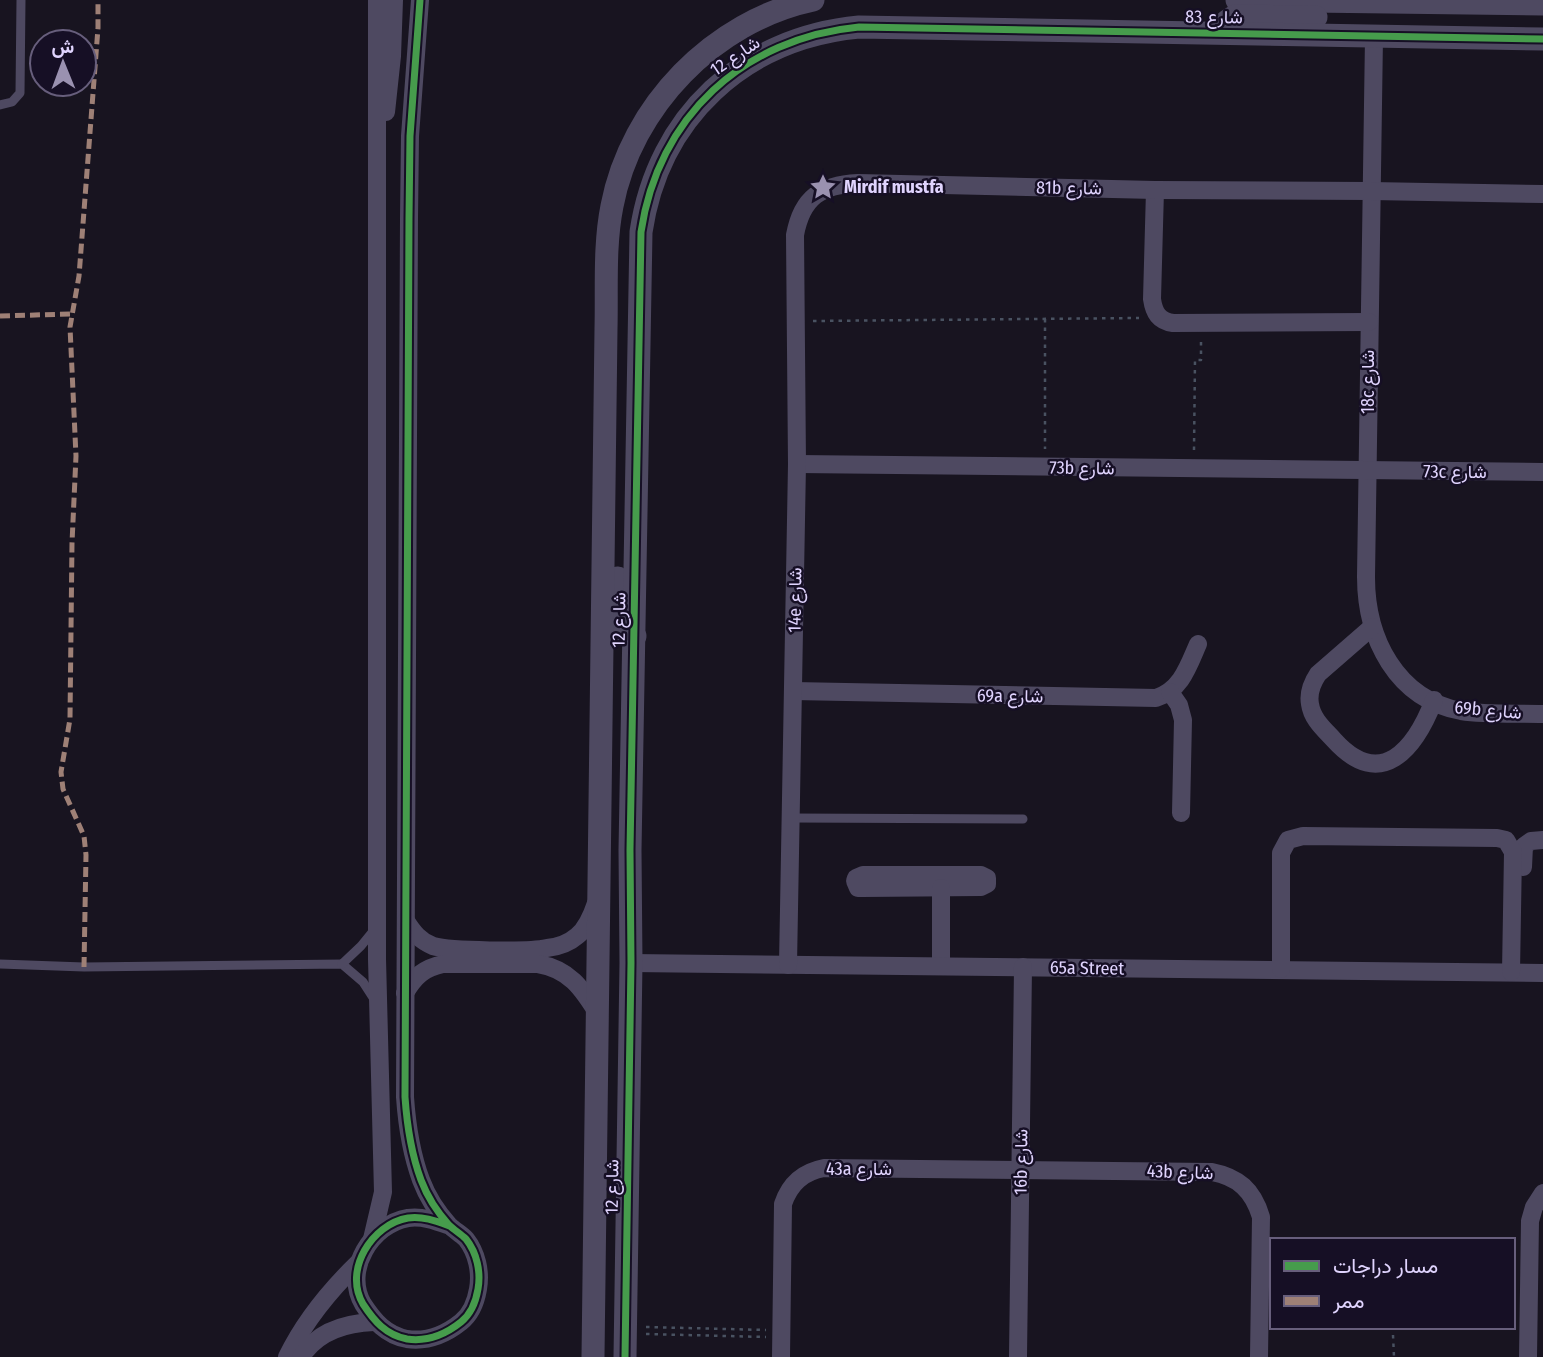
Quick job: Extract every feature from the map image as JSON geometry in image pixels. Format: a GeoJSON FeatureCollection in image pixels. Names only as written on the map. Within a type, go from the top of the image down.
{"type":"FeatureCollection","features":[{"type":"Feature","properties":{"kind":"street"},"geometry":{"type":"LineString","coordinates":[[287,1357],[323,1300],[359,1262],[372,1239],[383,1192],[377,1006],[377,0]]}},
{"type":"Feature","properties":{"kind":"street"},"geometry":{"type":"LineString","coordinates":[[378,158],[385,124],[392,56],[394,0]]}},
{"type":"Feature","properties":{"kind":"street"},"geometry":{"type":"LineString","coordinates":[[359,1262],[357,1278],[360,1299],[374,1322],[407,1339],[428,1339],[449,1332],[465,1318],[476,1300],[480,1279],[476,1258],[466,1239],[450,1226],[435,1207],[422,1183],[411,1147],[405,1097],[409,204],[410,136],[420,0]]}},
{"type":"Feature","properties":{"kind":"street","name":"شارع 12"},"geometry":{"type":"LineString","coordinates":[[593,1357],[608,242],[612,205],[620,176],[643,126],[681,74],[729,34],[785,4],[813,0]]}},
{"type":"Feature","properties":{"kind":"street","name":"شارع 83"},"geometry":{"type":"LineString","coordinates":[[1237,0],[1543,4]]}},
{"type":"Feature","properties":{"kind":"street"},"geometry":{"type":"LineString","coordinates":[[1229,33],[1226,30],[1227,20],[1235,16],[1351,17],[1368,9],[1374,1]]}},
{"type":"Feature","properties":{"kind":"street","name":"شارع 12"},"geometry":{"type":"LineString","coordinates":[[625,1357],[640,269],[645,208],[652,184],[673,139],[687,118],[704,99],[741,67],[763,54],[809,35],[883,26]]}},
{"type":"Feature","properties":{"kind":"street","name":"شارع 83"},"geometry":{"type":"LineString","coordinates":[[883,26],[1543,39]]}},
{"type":"Feature","properties":{"kind":"street","name":"18c شارع"},"geometry":{"type":"LineString","coordinates":[[1374,37],[1366,594],[1372,627],[1388,663],[1416,691],[1434,700]]}},
{"type":"Feature","properties":{"kind":"street","name":"81b شارع"},"geometry":{"type":"LineString","coordinates":[[795,235],[804,206],[828,187],[843,184],[1371,191]]}},
{"type":"Feature","properties":{"kind":"street"},"geometry":{"type":"LineString","coordinates":[[1155,190],[1152,299],[1155,313],[1160,318],[1173,323],[1369,322]]}},
{"type":"Feature","properties":{"kind":"street"},"geometry":{"type":"LineString","coordinates":[[1371,191],[1543,194]]}},
{"type":"Feature","properties":{"kind":"street","name":"14e شارع"},"geometry":{"type":"LineString","coordinates":[[788,965],[797,464],[795,235]]}},
{"type":"Feature","properties":{"kind":"street","name":"73b شارع"},"geometry":{"type":"LineString","coordinates":[[797,464],[1367,471]]}},
{"type":"Feature","properties":{"kind":"street","name":"73c شارع"},"geometry":{"type":"LineString","coordinates":[[1367,471],[1543,472]]}},
{"type":"Feature","properties":{"kind":"street"},"geometry":{"type":"LineString","coordinates":[[604,539],[616,569],[620,628],[626,634],[635,636]]}},
{"type":"Feature","properties":{"kind":"street"},"geometry":{"type":"LineString","coordinates":[[1372,627],[1313,681],[1309,697],[1316,720],[1351,757],[1375,764],[1392,759],[1409,745],[1421,730],[1434,700]]}},
{"type":"Feature","properties":{"kind":"street"},"geometry":{"type":"LineString","coordinates":[[1181,813],[1183,720],[1179,705],[1170,692],[1180,682],[1198,644]]}},
{"type":"Feature","properties":{"kind":"street","name":"69a شارع"},"geometry":{"type":"LineString","coordinates":[[793,691],[1148,699],[1170,692]]}},
{"type":"Feature","properties":{"kind":"street","name":"69b شارع"},"geometry":{"type":"LineString","coordinates":[[1434,700],[1458,710],[1471,712],[1543,714]]}},
{"type":"Feature","properties":{"kind":"street"},"geometry":{"type":"LineString","coordinates":[[602,723],[614,726],[618,731],[619,811],[630,850]]}},
{"type":"Feature","properties":{"kind":"street"},"geometry":{"type":"LineString","coordinates":[[1282,970],[1281,853],[1288,840],[1303,836],[1506,840],[1513,852],[1516,972]]}},
{"type":"Feature","properties":{"kind":"street"},"geometry":{"type":"LineString","coordinates":[[1516,972],[1523,849],[1527,842],[1543,840]]}},
{"type":"Feature","properties":{"kind":"street"},"geometry":{"type":"LineString","coordinates":[[863,875],[981,875],[988,881],[985,887],[941,888],[862,888],[856,885],[855,881],[863,875]]}},
{"type":"Feature","properties":{"kind":"street"},"geometry":{"type":"LineString","coordinates":[[941,888],[941,966]]}},
{"type":"Feature","properties":{"kind":"street"},"geometry":{"type":"LineString","coordinates":[[405,921],[421,939],[433,946],[449,949],[545,949],[561,945],[581,932],[593,912],[600,890]]}},
{"type":"Feature","properties":{"kind":"street","name":"65a Street"},"geometry":{"type":"LineString","coordinates":[[631,963],[1543,973]]}},
{"type":"Feature","properties":{"kind":"street"},"geometry":{"type":"LineString","coordinates":[[405,993],[419,973],[429,967],[443,964],[538,964],[552,966],[570,977],[598,1014]]}},
{"type":"Feature","properties":{"kind":"street","name":"16b شارع"},"geometry":{"type":"LineString","coordinates":[[1018,1357],[1023,967]]}},
{"type":"Feature","properties":{"kind":"street","name":"43a شارع"},"geometry":{"type":"LineString","coordinates":[[781,1357],[783,1204],[787,1193],[802,1175],[824,1168],[1021,1171]]}},
{"type":"Feature","properties":{"kind":"street","name":"43b شارع"},"geometry":{"type":"LineString","coordinates":[[1021,1171],[1212,1172],[1226,1174],[1238,1181],[1257,1203],[1261,1217],[1259,1357]]}},
{"type":"Feature","properties":{"kind":"street"},"geometry":{"type":"LineString","coordinates":[[1528,1357],[1521,1293],[1521,1246],[1534,1207],[1543,1194]]}},
{"type":"Feature","properties":{"kind":"street"},"geometry":{"type":"LineString","coordinates":[[372,1239],[388,1225],[408,1218],[430,1218],[450,1226]]}},
{"type":"Feature","properties":{"kind":"street"},"geometry":{"type":"LineString","coordinates":[[301,1357],[318,1338],[335,1328],[374,1322]]}},
{"type":"Feature","properties":{"kind":"lane"},"geometry":{"type":"LineString","coordinates":[[0,105],[12,103],[20,93],[21,0]]}},
{"type":"Feature","properties":{"kind":"lane"},"geometry":{"type":"LineString","coordinates":[[791,818],[1023,819]]}},
{"type":"Feature","properties":{"kind":"lane"},"geometry":{"type":"LineString","coordinates":[[342,964],[377,926]]}},
{"type":"Feature","properties":{"kind":"lane"},"geometry":{"type":"LineString","coordinates":[[0,964],[84,967],[342,964],[363,982],[377,1006]]}},
{"type":"Feature","properties":{"kind":"path"},"geometry":{"type":"LineString","coordinates":[[796,321],[1160,318]]}},
{"type":"Feature","properties":{"kind":"path"},"geometry":{"type":"LineString","coordinates":[[1045,319],[1046,467]]}},
{"type":"Feature","properties":{"kind":"path"},"geometry":{"type":"LineString","coordinates":[[1194,469],[1195,359],[1201,360],[1201,323]]}},
{"type":"Feature","properties":{"kind":"path"},"geometry":{"type":"LineString","coordinates":[[625,1330],[782,1334]]}},
{"type":"Feature","properties":{"kind":"path"},"geometry":{"type":"LineString","coordinates":[[625,1330],[782,1334]]}},
{"type":"Feature","properties":{"kind":"path"},"geometry":{"type":"LineString","coordinates":[[1393,1335],[1394,1357]]}},
{"type":"Feature","properties":{"kind":"marked path"},"geometry":{"type":"LineString","coordinates":[[84,967],[84,836],[63,789],[61,772],[70,719],[76,456],[70,327],[79,276],[98,0]]}},
{"type":"Feature","properties":{"kind":"marked path"},"geometry":{"type":"LineString","coordinates":[[0,316],[71,314]]}},
{"type":"Feature","properties":{"kind":"cycle path"},"geometry":{"type":"LineString","coordinates":[[420,0],[410,136],[405,1097],[412,1150],[423,1186],[445,1220],[470,1244],[477,1263],[479,1283],[472,1307],[465,1319],[455,1326],[436,1336],[422,1339],[407,1339],[393,1334],[372,1316],[358,1291],[359,1263],[365,1250],[383,1229],[408,1218],[424,1218],[450,1226]]}},
{"type":"Feature","properties":{"kind":"cycle path"},"geometry":{"type":"LineString","coordinates":[[625,1357],[631,963],[630,850],[641,232],[650,191],[666,153],[687,120],[713,91],[744,66],[778,48],[817,34],[859,27],[1543,39]]}},
{"type":"Feature","properties":{"kind":"place","name":"Mirdif mustfa"},"geometry":{"type":"Point","coordinates":[823,187]}}]}
